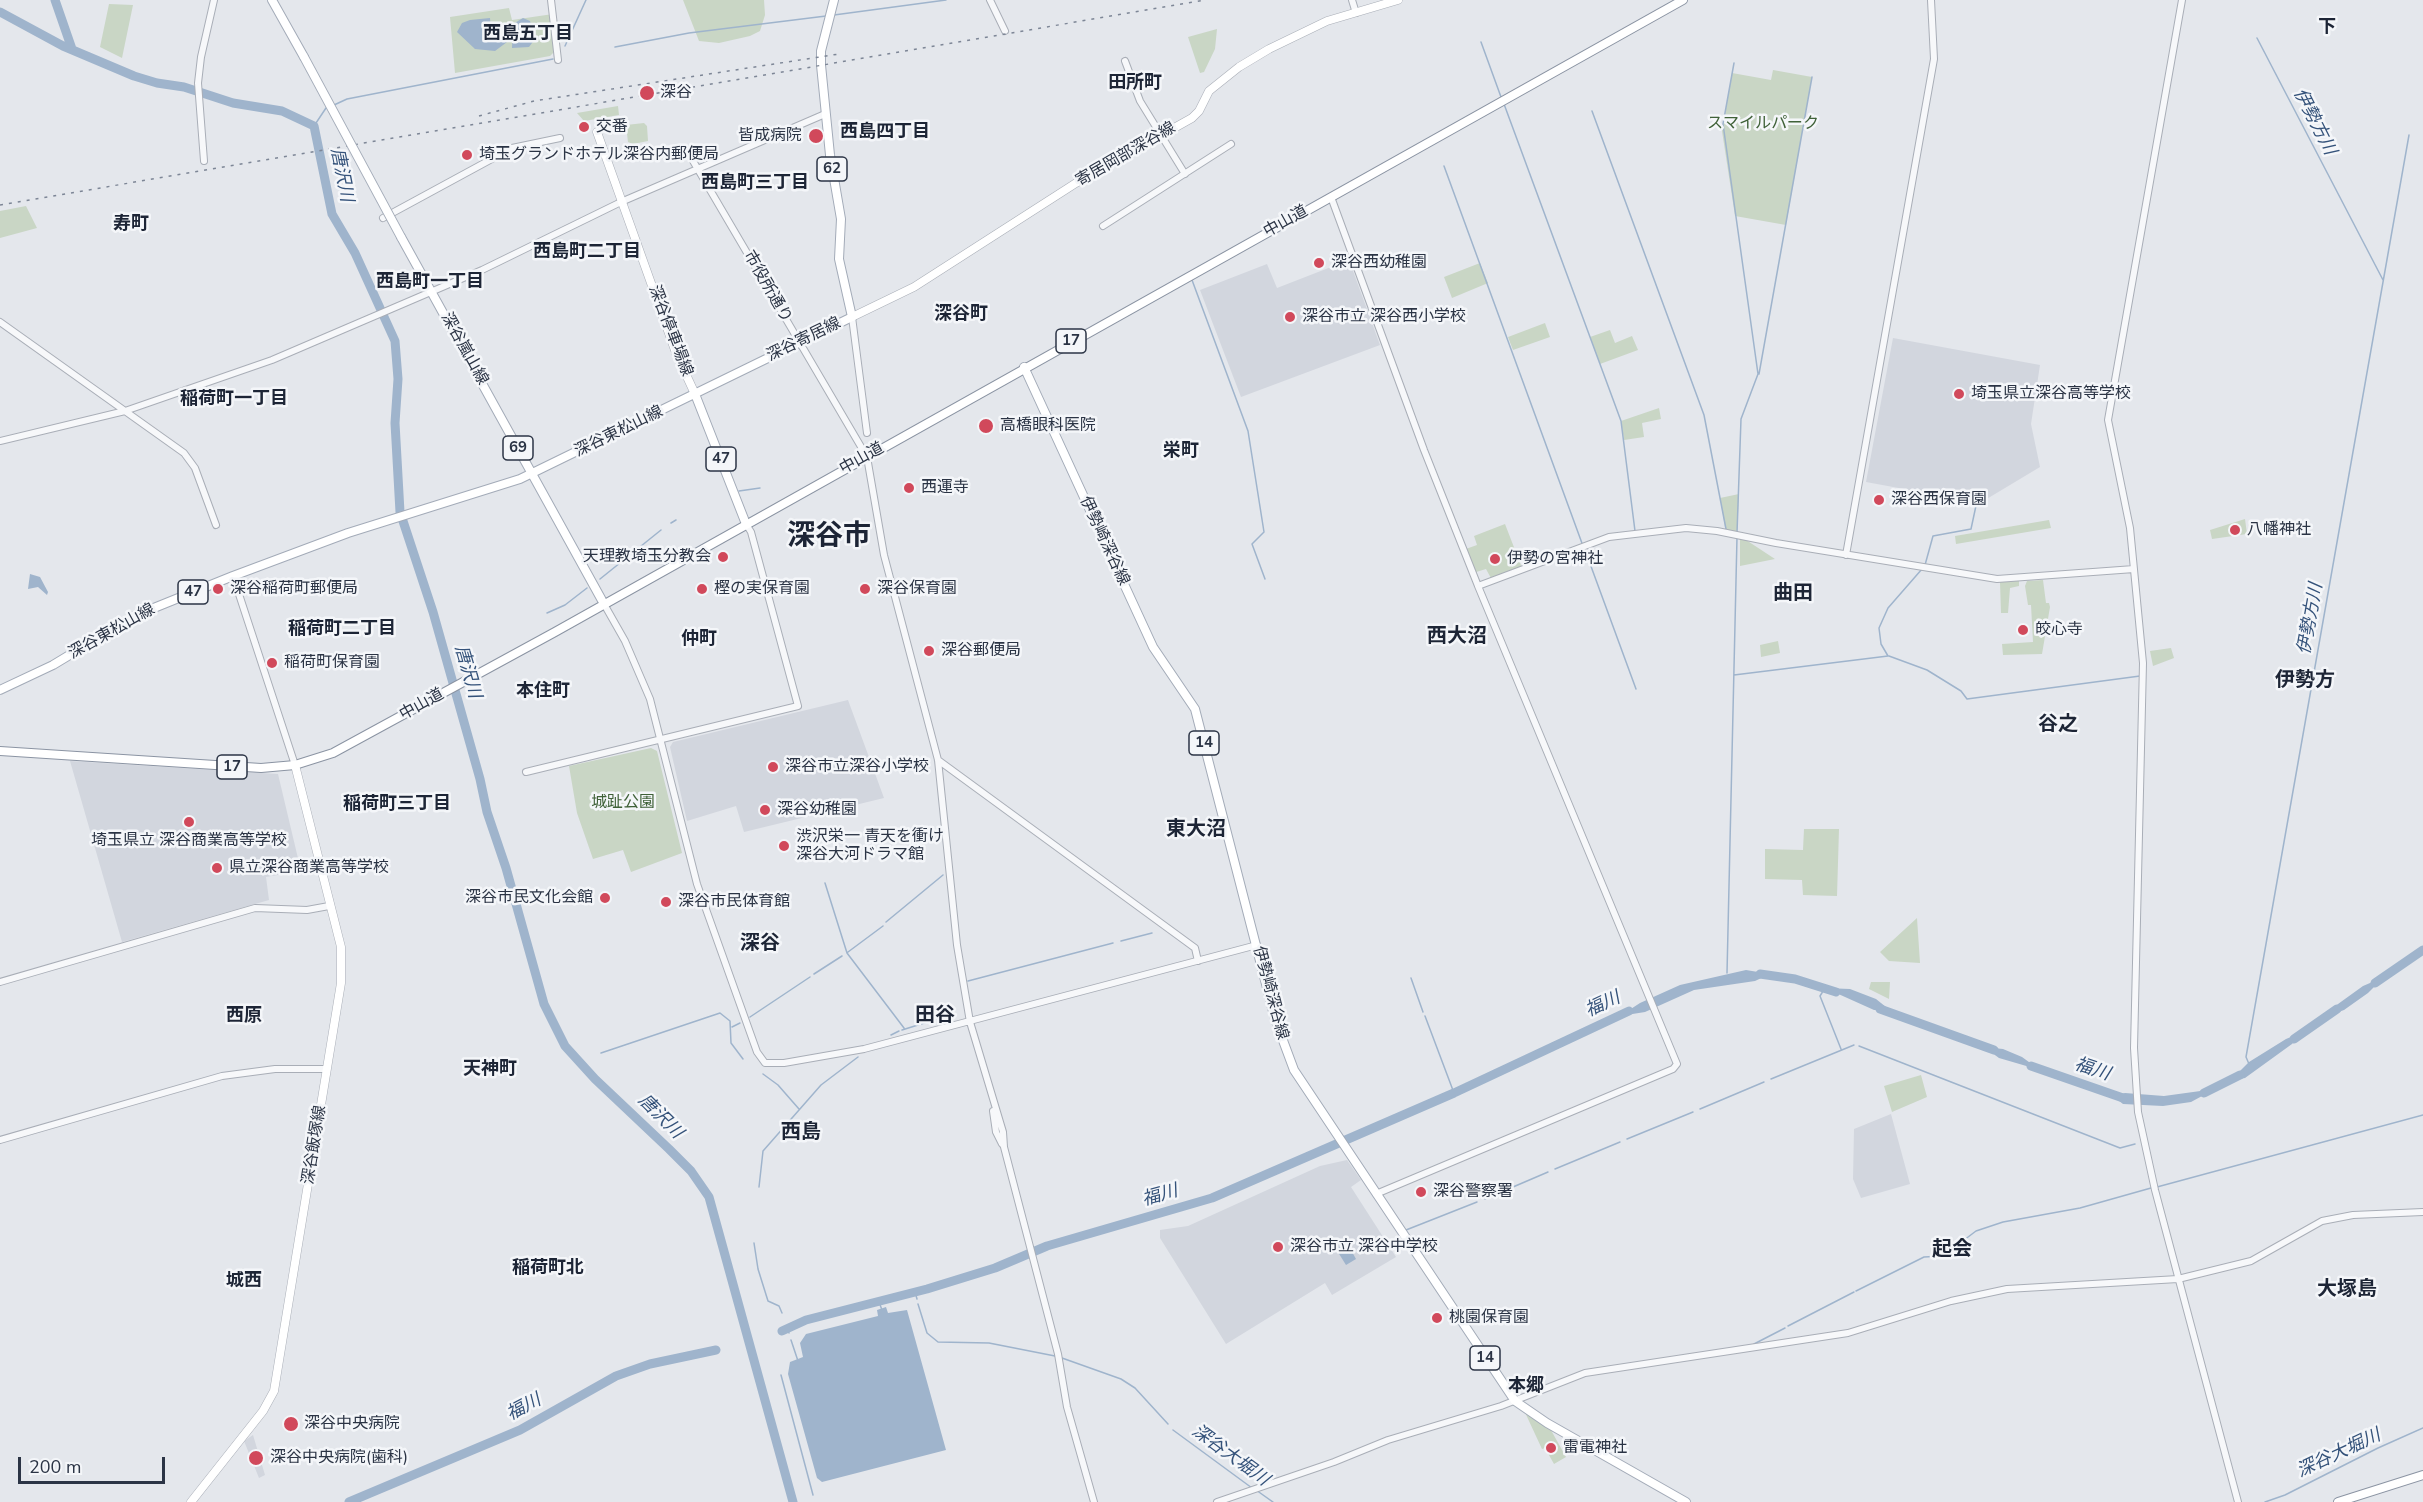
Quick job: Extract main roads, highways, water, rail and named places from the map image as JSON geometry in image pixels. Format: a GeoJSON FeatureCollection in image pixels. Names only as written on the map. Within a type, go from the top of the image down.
{"type":"FeatureCollection","features":[{"type":"Feature","properties":{"kind":"main road","name":"深谷嵐山線"},"geometry":{"type":"LineString","coordinates":[[272,0],[604,604]]}},
{"type":"Feature","properties":{"kind":"main road","name":"深谷寄居線"},"geometry":{"type":"LineString","coordinates":[[695,394],[852,316],[838,259],[841,219],[825,114],[821,54],[834,0]]}},
{"type":"Feature","properties":{"kind":"main road","name":"寄居岡部深谷線"},"geometry":{"type":"LineString","coordinates":[[852,316],[914,287],[1076,183],[1192,118],[1199,111],[1209,91],[1239,67],[1301,33],[1398,0]]}},
{"type":"Feature","properties":{"kind":"main road","name":"中山道"},"geometry":{"type":"LineString","coordinates":[[0,751],[252,768],[295,765],[342,749],[1331,197],[1669,3],[1683,0]]}},
{"type":"Feature","properties":{"kind":"main road","name":"深谷停車場線"},"geometry":{"type":"LineString","coordinates":[[597,132],[676,353],[695,394]]}},
{"type":"Feature","properties":{"kind":"main road","name":"伊勢崎深谷線"},"geometry":{"type":"LineString","coordinates":[[1024,367],[1153,647],[1195,709],[1287,1056],[1336,1136],[1515,1401],[1547,1423],[1686,1502]]}},
{"type":"Feature","properties":{"kind":"main road","name":"深谷東松山線"},"geometry":{"type":"LineString","coordinates":[[0,690],[52,665],[134,616],[233,576],[532,473],[695,394]]}},
{"type":"Feature","properties":{"kind":"main road","name":"47"},"geometry":{"type":"LineString","coordinates":[[695,394],[746,525]]}},
{"type":"Feature","properties":{"kind":"main road","name":"深谷飯塚線"},"geometry":{"type":"LineString","coordinates":[[191,1502],[263,1411],[274,1391],[341,983],[341,947],[295,765]]}},
{"type":"Feature","properties":{"kind":"main road"},"geometry":{"type":"LineString","coordinates":[[2338,1502],[2423,1475]]}},
{"type":"Feature","properties":{"kind":"water"},"geometry":{"type":"Polygon","coordinates":[[[490,18],[491,32],[507,42],[495,51],[475,49],[457,32],[462,23],[490,18]]]}},
{"type":"Feature","properties":{"kind":"water"},"geometry":{"type":"Polygon","coordinates":[[[523,18],[530,21],[535,39],[529,47],[512,48],[513,24],[523,18]]]}},
{"type":"Feature","properties":{"kind":"water"},"geometry":{"type":"Polygon","coordinates":[[[30,574],[40,577],[48,592],[47,595],[38,587],[28,589],[30,574]]]}},
{"type":"Feature","properties":{"kind":"water"},"geometry":{"type":"Polygon","coordinates":[[[1746,970],[1770,974],[1755,981],[1694,990],[1645,1012],[1620,1016],[1640,1003],[1680,985],[1746,970]]]}},
{"type":"Feature","properties":{"kind":"water"},"geometry":{"type":"Polygon","coordinates":[[[2384,977],[2368,993],[2344,1010],[2328,1016],[2338,1004],[2363,986],[2384,977]]]}},
{"type":"Feature","properties":{"kind":"water"},"geometry":{"type":"Polygon","coordinates":[[[1825,988],[1850,989],[1876,999],[1891,1011],[1874,1010],[1825,988]]]}},
{"type":"Feature","properties":{"kind":"water"},"geometry":{"type":"Polygon","coordinates":[[[2303,1032],[2292,1044],[2245,1078],[2230,1081],[2249,1062],[2286,1039],[2303,1032]]]}},
{"type":"Feature","properties":{"kind":"water"},"geometry":{"type":"Polygon","coordinates":[[[1984,1047],[2003,1049],[2022,1057],[2040,1070],[1999,1058],[1984,1047]]]}},
{"type":"Feature","properties":{"kind":"water"},"geometry":{"type":"Polygon","coordinates":[[[2215,1089],[2191,1102],[2163,1106],[2123,1104],[2113,1096],[2125,1093],[2164,1096],[2215,1089]]]}},
{"type":"Feature","properties":{"kind":"water"},"geometry":{"type":"Polygon","coordinates":[[[1347,1243],[1356,1259],[1346,1265],[1336,1249],[1347,1243]]]}},
{"type":"Feature","properties":{"kind":"water"},"geometry":{"type":"Polygon","coordinates":[[[886,1307],[888,1313],[907,1310],[946,1450],[822,1482],[817,1478],[788,1374],[790,1362],[803,1357],[800,1343],[806,1334],[878,1316],[877,1310],[886,1307]]]}},
{"type":"Feature","properties":{"kind":"waterway"},"geometry":{"type":"LineString","coordinates":[[55,0],[72,49]]}},
{"type":"Feature","properties":{"kind":"waterway"},"geometry":{"type":"LineString","coordinates":[[565,46],[586,0]]}},
{"type":"Feature","properties":{"kind":"waterway"},"geometry":{"type":"LineString","coordinates":[[834,15],[946,0]]}},
{"type":"Feature","properties":{"kind":"waterway","name":"唐沢川"},"geometry":{"type":"LineString","coordinates":[[0,12],[63,46],[134,76],[157,83],[184,87],[233,103],[282,111],[314,126],[332,214],[355,253],[395,341],[398,379],[395,423],[400,512],[433,612],[480,779],[487,812],[506,868],[544,1004],[565,1046],[595,1079],[691,1171],[709,1197],[793,1502]]}},
{"type":"Feature","properties":{"kind":"waterway"},"geometry":{"type":"LineString","coordinates":[[615,47],[689,33],[826,16]]}},
{"type":"Feature","properties":{"kind":"waterway","name":"伊勢方川"},"geometry":{"type":"LineString","coordinates":[[2257,38],[2383,280]]}},
{"type":"Feature","properties":{"kind":"waterway"},"geometry":{"type":"LineString","coordinates":[[1481,42],[1501,97]]}},
{"type":"Feature","properties":{"kind":"waterway"},"geometry":{"type":"LineString","coordinates":[[334,105],[347,99],[553,59]]}},
{"type":"Feature","properties":{"kind":"waterway"},"geometry":{"type":"LineString","coordinates":[[1734,63],[1723,124],[1758,374],[1741,419],[1737,533]]}},
{"type":"Feature","properties":{"kind":"waterway"},"geometry":{"type":"LineString","coordinates":[[1759,374],[1812,77]]}},
{"type":"Feature","properties":{"kind":"waterway"},"geometry":{"type":"LineString","coordinates":[[1504,104],[1621,421],[1635,531]]}},
{"type":"Feature","properties":{"kind":"waterway"},"geometry":{"type":"LineString","coordinates":[[314,126],[326,108]]}},
{"type":"Feature","properties":{"kind":"waterway"},"geometry":{"type":"LineString","coordinates":[[1592,111],[1704,415],[1726,529]]}},
{"type":"Feature","properties":{"kind":"waterway","name":"伊勢方川"},"geometry":{"type":"LineString","coordinates":[[2249,1064],[2246,1057],[2409,135]]}},
{"type":"Feature","properties":{"kind":"waterway"},"geometry":{"type":"LineString","coordinates":[[1444,166],[1583,546]]}},
{"type":"Feature","properties":{"kind":"waterway"},"geometry":{"type":"LineString","coordinates":[[1192,280],[1248,431],[1264,532],[1252,544],[1265,579]]}},
{"type":"Feature","properties":{"kind":"waterway"},"geometry":{"type":"LineString","coordinates":[[739,491],[760,488]]}},
{"type":"Feature","properties":{"kind":"waterway"},"geometry":{"type":"LineString","coordinates":[[1925,565],[1933,536],[1971,529],[1977,501]]}},
{"type":"Feature","properties":{"kind":"waterway"},"geometry":{"type":"LineString","coordinates":[[671,523],[676,520]]}},
{"type":"Feature","properties":{"kind":"waterway"},"geometry":{"type":"LineString","coordinates":[[600,579],[661,530]]}},
{"type":"Feature","properties":{"kind":"waterway"},"geometry":{"type":"LineString","coordinates":[[1727,973],[1737,537]]}},
{"type":"Feature","properties":{"kind":"waterway"},"geometry":{"type":"LineString","coordinates":[[1585,550],[1636,689]]}},
{"type":"Feature","properties":{"kind":"waterway"},"geometry":{"type":"LineString","coordinates":[[1734,675],[1888,656],[1881,644],[1879,628],[1888,608],[1922,569]]}},
{"type":"Feature","properties":{"kind":"waterway"},"geometry":{"type":"LineString","coordinates":[[547,613],[565,605],[587,588]]}},
{"type":"Feature","properties":{"kind":"waterway"},"geometry":{"type":"LineString","coordinates":[[1889,656],[1927,670],[1961,691],[1967,699],[2140,676]]}},
{"type":"Feature","properties":{"kind":"waterway"},"geometry":{"type":"LineString","coordinates":[[886,922],[943,875]]}},
{"type":"Feature","properties":{"kind":"waterway"},"geometry":{"type":"LineString","coordinates":[[825,883],[847,953],[904,1028]]}},
{"type":"Feature","properties":{"kind":"waterway"},"geometry":{"type":"LineString","coordinates":[[848,952],[883,926]]}},
{"type":"Feature","properties":{"kind":"waterway"},"geometry":{"type":"LineString","coordinates":[[1121,941],[1152,933]]}},
{"type":"Feature","properties":{"kind":"waterway"},"geometry":{"type":"LineString","coordinates":[[968,981],[1113,943]]}},
{"type":"Feature","properties":{"kind":"waterway","name":"福川"},"geometry":{"type":"LineString","coordinates":[[2375,983],[2423,950]]}},
{"type":"Feature","properties":{"kind":"waterway"},"geometry":{"type":"LineString","coordinates":[[814,974],[842,956]]}},
{"type":"Feature","properties":{"kind":"waterway","name":"福川"},"geometry":{"type":"LineString","coordinates":[[1760,974],[1795,979],[1836,992]]}},
{"type":"Feature","properties":{"kind":"waterway"},"geometry":{"type":"LineString","coordinates":[[750,1017],[810,977]]}},
{"type":"Feature","properties":{"kind":"waterway"},"geometry":{"type":"LineString","coordinates":[[1411,978],[1423,1012]]}},
{"type":"Feature","properties":{"kind":"waterway"},"geometry":{"type":"LineString","coordinates":[[1825,988],[1820,996],[1841,1049]]}},
{"type":"Feature","properties":{"kind":"waterway","name":"福川"},"geometry":{"type":"LineString","coordinates":[[1880,1009],[1994,1050]]}},
{"type":"Feature","properties":{"kind":"waterway","name":"福川"},"geometry":{"type":"LineString","coordinates":[[2294,1039],[2337,1009]]}},
{"type":"Feature","properties":{"kind":"waterway","name":"福川"},"geometry":{"type":"LineString","coordinates":[[782,1331],[806,1320],[927,1289],[995,1268],[1047,1246],[1212,1198],[1454,1093],[1629,1011]]}},
{"type":"Feature","properties":{"kind":"waterway"},"geometry":{"type":"LineString","coordinates":[[601,1053],[720,1013],[730,1021],[731,1043],[743,1059]]}},
{"type":"Feature","properties":{"kind":"waterway"},"geometry":{"type":"LineString","coordinates":[[1425,1016],[1454,1093]]}},
{"type":"Feature","properties":{"kind":"waterway"},"geometry":{"type":"LineString","coordinates":[[902,1030],[937,1019]]}},
{"type":"Feature","properties":{"kind":"waterway"},"geometry":{"type":"LineString","coordinates":[[732,1027],[740,1023]]}},
{"type":"Feature","properties":{"kind":"waterway"},"geometry":{"type":"LineString","coordinates":[[891,1035],[899,1031]]}},
{"type":"Feature","properties":{"kind":"waterway"},"geometry":{"type":"LineString","coordinates":[[1771,1079],[1854,1045]]}},
{"type":"Feature","properties":{"kind":"waterway"},"geometry":{"type":"LineString","coordinates":[[1859,1046],[2120,1148],[2135,1144]]}},
{"type":"Feature","properties":{"kind":"waterway"},"geometry":{"type":"LineString","coordinates":[[759,1187],[763,1151],[821,1085],[858,1057]]}},
{"type":"Feature","properties":{"kind":"waterway","name":"福川"},"geometry":{"type":"LineString","coordinates":[[2031,1066],[2123,1098]]}},
{"type":"Feature","properties":{"kind":"waterway"},"geometry":{"type":"LineString","coordinates":[[763,1074],[778,1085],[799,1109]]}},
{"type":"Feature","properties":{"kind":"waterway","name":"福川"},"geometry":{"type":"LineString","coordinates":[[2204,1093],[2240,1075]]}},
{"type":"Feature","properties":{"kind":"waterway"},"geometry":{"type":"LineString","coordinates":[[1700,1109],[1764,1082]]}},
{"type":"Feature","properties":{"kind":"waterway"},"geometry":{"type":"LineString","coordinates":[[1627,1139],[1693,1112]]}},
{"type":"Feature","properties":{"kind":"waterway"},"geometry":{"type":"LineString","coordinates":[[2157,1187],[2423,1115]]}},
{"type":"Feature","properties":{"kind":"waterway"},"geometry":{"type":"LineString","coordinates":[[1555,1169],[1620,1142]]}},
{"type":"Feature","properties":{"kind":"waterway"},"geometry":{"type":"LineString","coordinates":[[1485,1199],[1548,1172]]}},
{"type":"Feature","properties":{"kind":"waterway"},"geometry":{"type":"LineString","coordinates":[[1856,1291],[1924,1257],[1943,1256],[1976,1231],[2003,1222],[2080,1208],[2151,1188]]}},
{"type":"Feature","properties":{"kind":"waterway"},"geometry":{"type":"LineString","coordinates":[[1406,1230],[1477,1202]]}},
{"type":"Feature","properties":{"kind":"waterway"},"geometry":{"type":"LineString","coordinates":[[754,1243],[758,1269],[768,1301],[779,1306],[782,1313]]}},
{"type":"Feature","properties":{"kind":"waterway","name":"深谷大堀川"},"geometry":{"type":"LineString","coordinates":[[915,1292],[917,1299]]}},
{"type":"Feature","properties":{"kind":"waterway"},"geometry":{"type":"LineString","coordinates":[[1788,1326],[1854,1292]]}},
{"type":"Feature","properties":{"kind":"waterway"},"geometry":{"type":"LineString","coordinates":[[879,1302],[882,1310]]}},
{"type":"Feature","properties":{"kind":"waterway","name":"深谷大堀川"},"geometry":{"type":"LineString","coordinates":[[918,1304],[927,1333],[938,1342],[989,1343],[1055,1356]]}},
{"type":"Feature","properties":{"kind":"waterway","name":"福川"},"geometry":{"type":"LineString","coordinates":[[786,1326],[789,1333]]}},
{"type":"Feature","properties":{"kind":"waterway"},"geometry":{"type":"LineString","coordinates":[[1754,1344],[1785,1328]]}},
{"type":"Feature","properties":{"kind":"waterway"},"geometry":{"type":"LineString","coordinates":[[791,1340],[798,1361]]}},
{"type":"Feature","properties":{"kind":"waterway","name":"福川"},"geometry":{"type":"LineString","coordinates":[[349,1502],[520,1430],[616,1376],[650,1364],[716,1350]]}},
{"type":"Feature","properties":{"kind":"waterway","name":"深谷大堀川"},"geometry":{"type":"LineString","coordinates":[[1062,1358],[1121,1379],[1135,1388],[1168,1424]]}},
{"type":"Feature","properties":{"kind":"waterway"},"geometry":{"type":"LineString","coordinates":[[781,1375],[813,1495]]}},
{"type":"Feature","properties":{"kind":"waterway","name":"深谷大堀川"},"geometry":{"type":"LineString","coordinates":[[2265,1502],[2285,1495],[2423,1428]]}},
{"type":"Feature","properties":{"kind":"waterway","name":"深谷大堀川"},"geometry":{"type":"LineString","coordinates":[[1173,1430],[1252,1488]]}},
{"type":"Feature","properties":{"kind":"waterway","name":"深谷大堀川"},"geometry":{"type":"LineString","coordinates":[[1256,1490],[1273,1502]]}},
{"type":"Feature","properties":{"kind":"railway"},"geometry":{"type":"LineString","coordinates":[[0,205],[1205,0]]}},
{"type":"Feature","properties":{"kind":"railway"},"geometry":{"type":"LineString","coordinates":[[479,116],[534,101],[839,54]]}},
{"type":"Feature","properties":{"kind":"place","name":"深谷"},"geometry":{"type":"Point","coordinates":[647,93]}},
{"type":"Feature","properties":{"kind":"place","name":"交番"},"geometry":{"type":"Point","coordinates":[584,127]}},
{"type":"Feature","properties":{"kind":"place","name":"皆成病院"},"geometry":{"type":"Point","coordinates":[816,136]}},
{"type":"Feature","properties":{"kind":"place","name":"埼玉グランドホテル深谷内郵便局"},"geometry":{"type":"Point","coordinates":[467,155]}},
{"type":"Feature","properties":{"kind":"place","name":"深谷西幼稚園"},"geometry":{"type":"Point","coordinates":[1319,263]}},
{"type":"Feature","properties":{"kind":"place","name":"深谷市立 深谷西小学校"},"geometry":{"type":"Point","coordinates":[1290,317]}},
{"type":"Feature","properties":{"kind":"place","name":"埼玉県立深谷高等学校"},"geometry":{"type":"Point","coordinates":[1959,394]}},
{"type":"Feature","properties":{"kind":"place","name":"高橋眼科医院"},"geometry":{"type":"Point","coordinates":[986,426]}},
{"type":"Feature","properties":{"kind":"place","name":"西運寺"},"geometry":{"type":"Point","coordinates":[909,488]}},
{"type":"Feature","properties":{"kind":"place","name":"深谷西保育園"},"geometry":{"type":"Point","coordinates":[1879,500]}},
{"type":"Feature","properties":{"kind":"place","name":"八幡神社"},"geometry":{"type":"Point","coordinates":[2235,530]}},
{"type":"Feature","properties":{"kind":"place","name":"天理教埼玉分教会"},"geometry":{"type":"Point","coordinates":[723,557]}},
{"type":"Feature","properties":{"kind":"place","name":"伊勢の宮神社"},"geometry":{"type":"Point","coordinates":[1495,559]}},
{"type":"Feature","properties":{"kind":"place","name":"深谷稲荷町郵便局"},"geometry":{"type":"Point","coordinates":[218,589]}},
{"type":"Feature","properties":{"kind":"place","name":"樫の実保育園"},"geometry":{"type":"Point","coordinates":[702,589]}},
{"type":"Feature","properties":{"kind":"place","name":"深谷保育園"},"geometry":{"type":"Point","coordinates":[865,589]}},
{"type":"Feature","properties":{"kind":"place","name":"皎心寺"},"geometry":{"type":"Point","coordinates":[2023,630]}},
{"type":"Feature","properties":{"kind":"place","name":"深谷郵便局"},"geometry":{"type":"Point","coordinates":[929,651]}},
{"type":"Feature","properties":{"kind":"place","name":"稲荷町保育園"},"geometry":{"type":"Point","coordinates":[272,663]}},
{"type":"Feature","properties":{"kind":"place","name":"深谷市立深谷小学校"},"geometry":{"type":"Point","coordinates":[773,767]}},
{"type":"Feature","properties":{"kind":"place","name":"深谷幼稚園"},"geometry":{"type":"Point","coordinates":[765,810]}},
{"type":"Feature","properties":{"kind":"place","name":"埼玉県立 深谷商業高等学校"},"geometry":{"type":"Point","coordinates":[189,822]}},
{"type":"Feature","properties":{"kind":"place","name":"渋沢栄一 青天を衝け 深谷大河ドラマ館"},"geometry":{"type":"Point","coordinates":[784,846]}},
{"type":"Feature","properties":{"kind":"place","name":"県立深谷商業高等学校"},"geometry":{"type":"Point","coordinates":[217,868]}},
{"type":"Feature","properties":{"kind":"place","name":"深谷市民文化会館"},"geometry":{"type":"Point","coordinates":[605,898]}},
{"type":"Feature","properties":{"kind":"place","name":"深谷市民体育館"},"geometry":{"type":"Point","coordinates":[666,902]}},
{"type":"Feature","properties":{"kind":"place","name":"深谷警察署"},"geometry":{"type":"Point","coordinates":[1421,1192]}},
{"type":"Feature","properties":{"kind":"place","name":"深谷市立 深谷中学校"},"geometry":{"type":"Point","coordinates":[1278,1247]}},
{"type":"Feature","properties":{"kind":"place","name":"桃園保育園"},"geometry":{"type":"Point","coordinates":[1437,1318]}},
{"type":"Feature","properties":{"kind":"place","name":"深谷中央病院"},"geometry":{"type":"Point","coordinates":[291,1424]}},
{"type":"Feature","properties":{"kind":"place","name":"雷電神社"},"geometry":{"type":"Point","coordinates":[1551,1448]}},
{"type":"Feature","properties":{"kind":"place","name":"深谷中央病院(歯科)"},"geometry":{"type":"Point","coordinates":[256,1458]}},
{"type":"Feature","properties":{"kind":"district","name":"下"},"geometry":{"type":"Point","coordinates":[2327,28]}},
{"type":"Feature","properties":{"kind":"district","name":"西島五丁目"},"geometry":{"type":"Point","coordinates":[528,35]}},
{"type":"Feature","properties":{"kind":"district","name":"田所町"},"geometry":{"type":"Point","coordinates":[1135,84]}},
{"type":"Feature","properties":{"kind":"district","name":"西島四丁目"},"geometry":{"type":"Point","coordinates":[885,133]}},
{"type":"Feature","properties":{"kind":"district","name":"西島町三丁目"},"geometry":{"type":"Point","coordinates":[755,184]}},
{"type":"Feature","properties":{"kind":"district","name":"寿町"},"geometry":{"type":"Point","coordinates":[131,225]}},
{"type":"Feature","properties":{"kind":"district","name":"西島町二丁目"},"geometry":{"type":"Point","coordinates":[587,253]}},
{"type":"Feature","properties":{"kind":"district","name":"西島町一丁目"},"geometry":{"type":"Point","coordinates":[430,283]}},
{"type":"Feature","properties":{"kind":"district","name":"深谷町"},"geometry":{"type":"Point","coordinates":[961,315]}},
{"type":"Feature","properties":{"kind":"district","name":"稲荷町一丁目"},"geometry":{"type":"Point","coordinates":[234,400]}},
{"type":"Feature","properties":{"kind":"district","name":"栄町"},"geometry":{"type":"Point","coordinates":[1181,452]}},
{"type":"Feature","properties":{"kind":"district","name":"深谷市"},"geometry":{"type":"Point","coordinates":[829,537]}},
{"type":"Feature","properties":{"kind":"district","name":"曲田"},"geometry":{"type":"Point","coordinates":[1793,594]}},
{"type":"Feature","properties":{"kind":"district","name":"稲荷町二丁目"},"geometry":{"type":"Point","coordinates":[342,630]}},
{"type":"Feature","properties":{"kind":"district","name":"西大沼"},"geometry":{"type":"Point","coordinates":[1457,637]}},
{"type":"Feature","properties":{"kind":"district","name":"仲町"},"geometry":{"type":"Point","coordinates":[699,640]}},
{"type":"Feature","properties":{"kind":"district","name":"伊勢方"},"geometry":{"type":"Point","coordinates":[2305,681]}},
{"type":"Feature","properties":{"kind":"district","name":"本住町"},"geometry":{"type":"Point","coordinates":[543,692]}},
{"type":"Feature","properties":{"kind":"district","name":"谷之"},"geometry":{"type":"Point","coordinates":[2058,725]}},
{"type":"Feature","properties":{"kind":"district","name":"稲荷町三丁目"},"geometry":{"type":"Point","coordinates":[397,805]}},
{"type":"Feature","properties":{"kind":"district","name":"東大沼"},"geometry":{"type":"Point","coordinates":[1196,830]}},
{"type":"Feature","properties":{"kind":"district","name":"深谷"},"geometry":{"type":"Point","coordinates":[760,944]}},
{"type":"Feature","properties":{"kind":"district","name":"田谷"},"geometry":{"type":"Point","coordinates":[935,1016]}},
{"type":"Feature","properties":{"kind":"district","name":"西原"},"geometry":{"type":"Point","coordinates":[244,1017]}},
{"type":"Feature","properties":{"kind":"district","name":"天神町"},"geometry":{"type":"Point","coordinates":[490,1070]}},
{"type":"Feature","properties":{"kind":"district","name":"西島"},"geometry":{"type":"Point","coordinates":[801,1133]}},
{"type":"Feature","properties":{"kind":"district","name":"起会"},"geometry":{"type":"Point","coordinates":[1952,1250]}},
{"type":"Feature","properties":{"kind":"district","name":"稲荷町北"},"geometry":{"type":"Point","coordinates":[548,1269]}},
{"type":"Feature","properties":{"kind":"district","name":"城西"},"geometry":{"type":"Point","coordinates":[244,1282]}},
{"type":"Feature","properties":{"kind":"district","name":"大塚島"},"geometry":{"type":"Point","coordinates":[2347,1290]}},
{"type":"Feature","properties":{"kind":"district","name":"本郷"},"geometry":{"type":"Point","coordinates":[1526,1387]}},
{"type":"Feature","properties":{"kind":"park label","name":"スマイルパーク"},"geometry":{"type":"Point","coordinates":[1763,124]}},
{"type":"Feature","properties":{"kind":"park label","name":"城趾公園"},"geometry":{"type":"Point","coordinates":[623,803]}}]}
